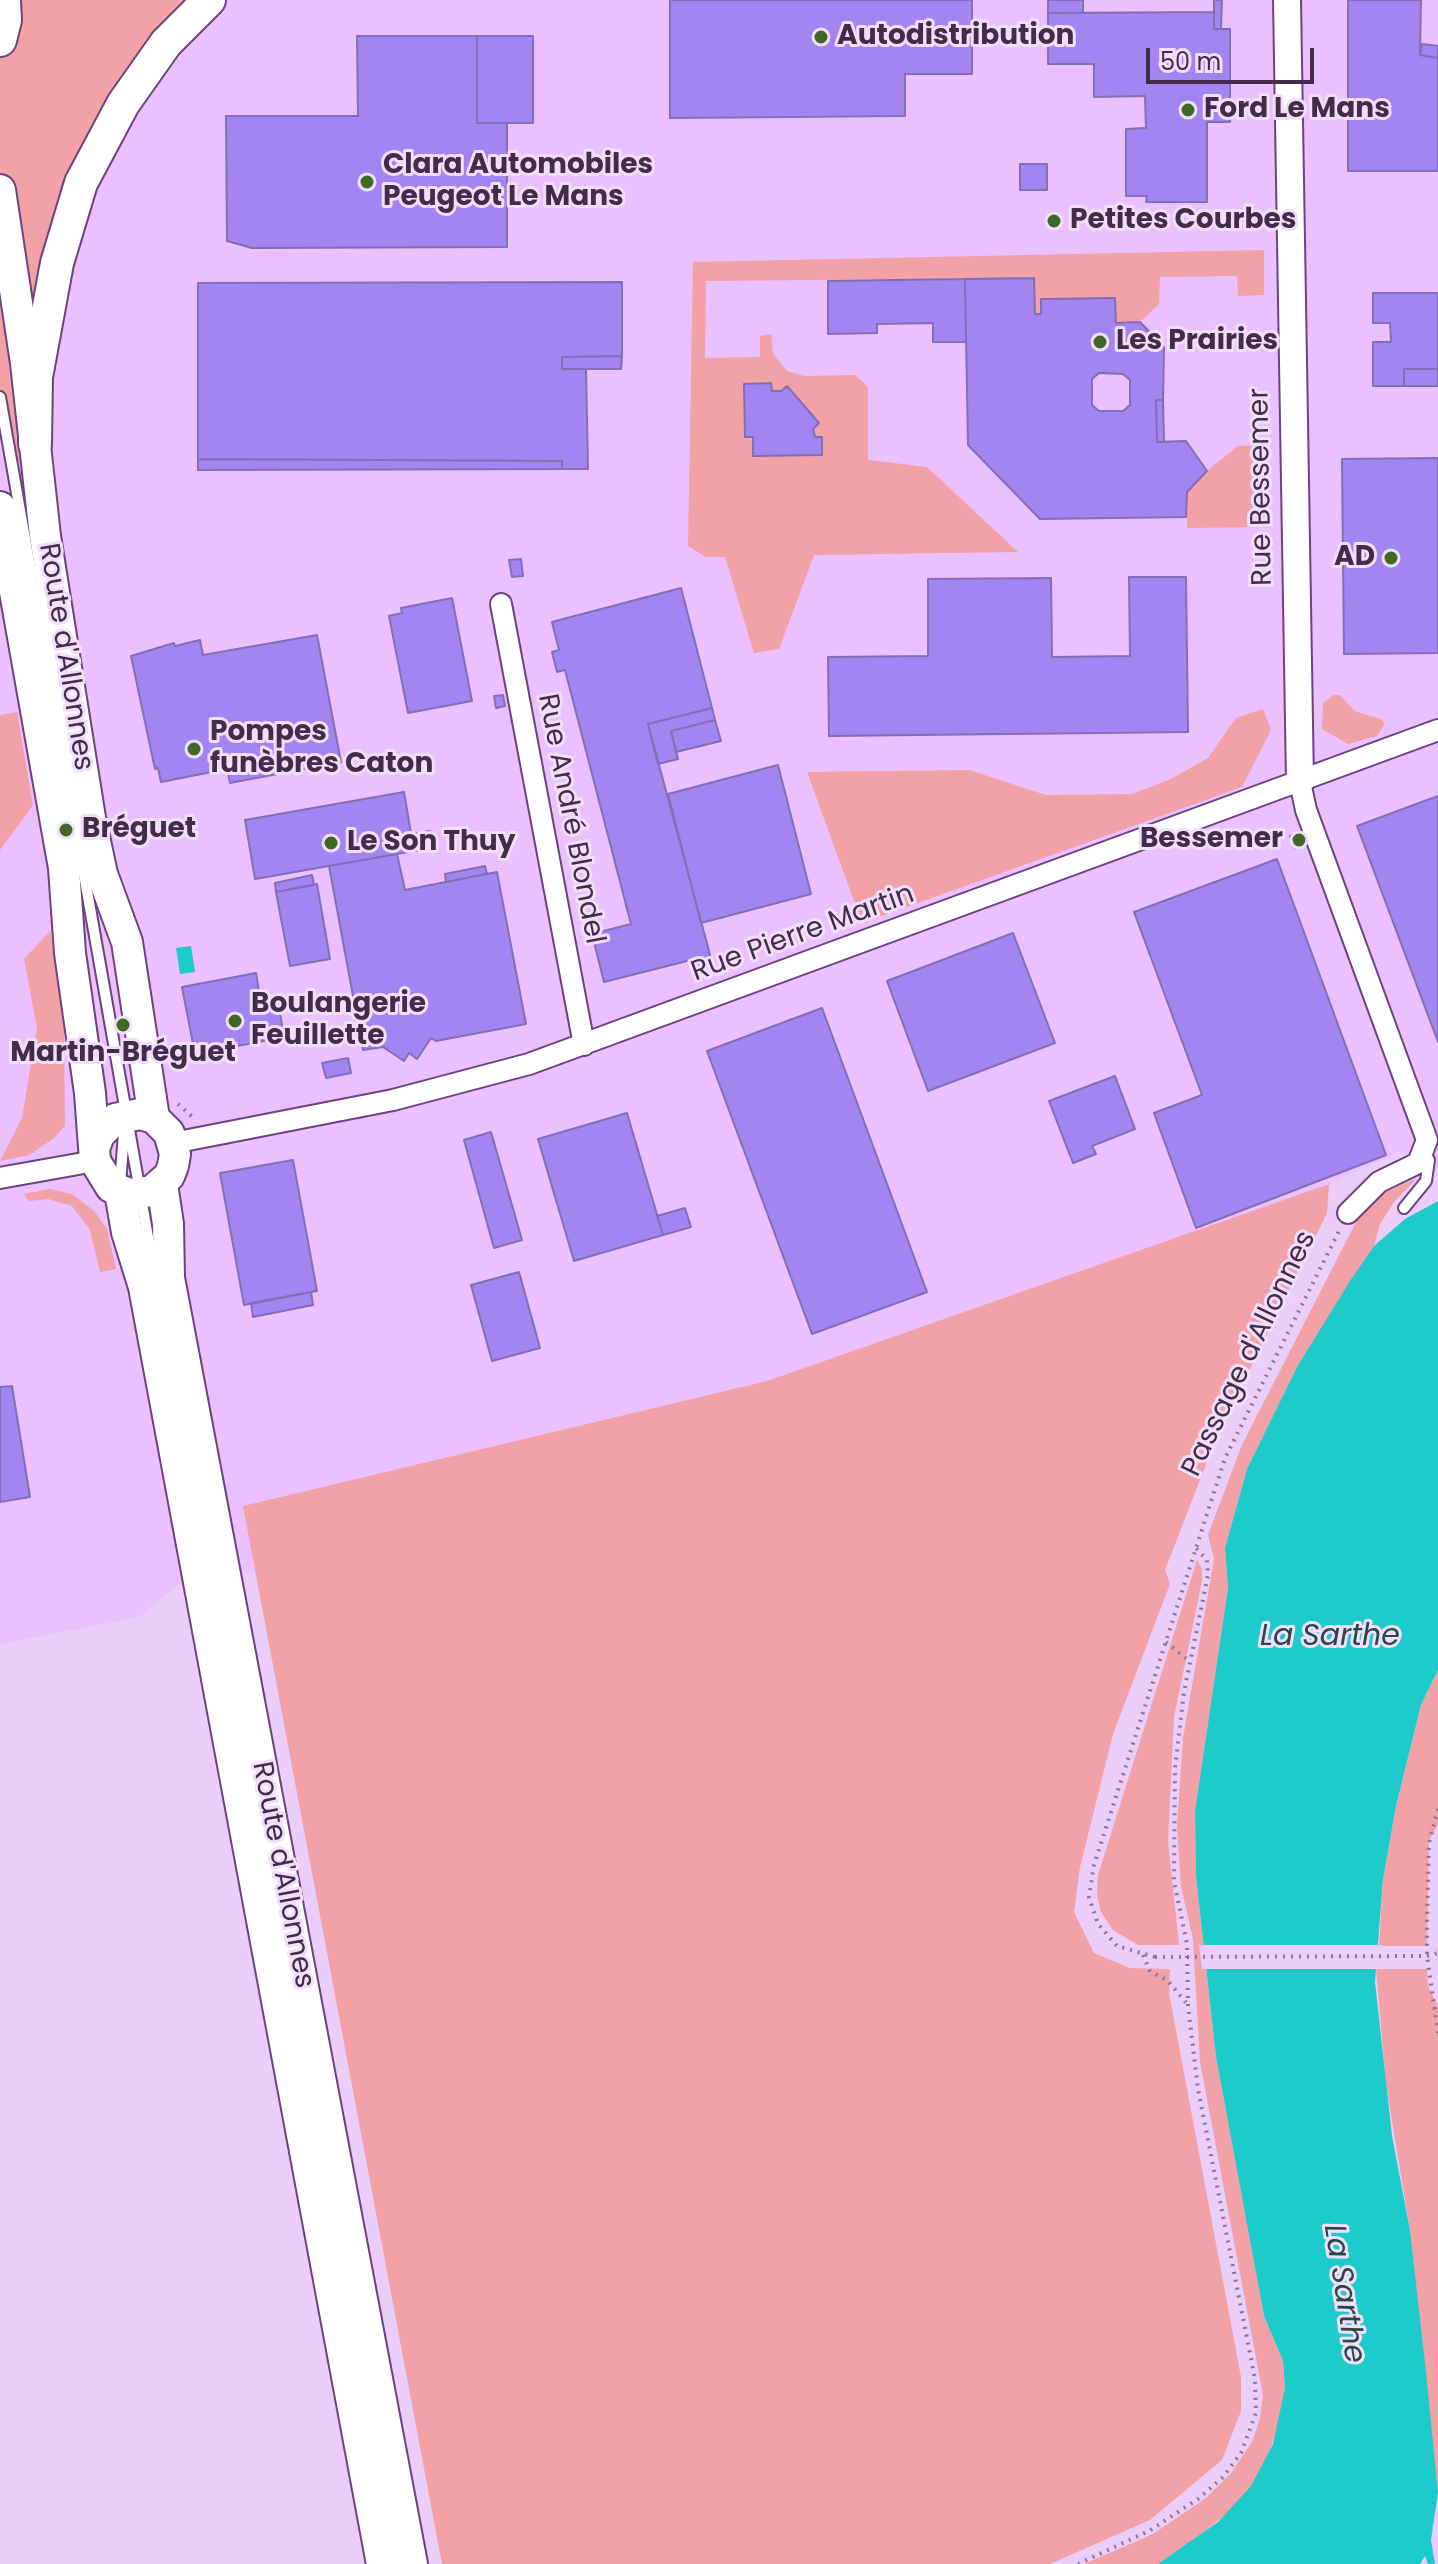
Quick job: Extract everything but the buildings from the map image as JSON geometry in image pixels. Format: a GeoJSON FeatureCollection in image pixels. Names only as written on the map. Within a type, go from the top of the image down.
{"type":"FeatureCollection","features":[{"type":"Feature","properties":{"kind":"main road"},"geometry":{"type":"LineString","coordinates":[[35,444],[36,377],[57,263],[81,183],[123,104],[166,43],[209,0]]}},
{"type":"Feature","properties":{"kind":"main road","name":"Route d'Allonnes"},"geometry":{"type":"LineString","coordinates":[[0,190],[45,536],[90,818],[102,874],[127,942],[139,1116],[163,1125],[173,1143],[173,1166],[140,1190],[127,1232],[144,1287],[382,2564]]}},
{"type":"Feature","properties":{"kind":"main road","name":"Route d'Allonnes"},"geometry":{"type":"LineString","coordinates":[[0,507],[64,868],[70,953],[95,1153],[103,1180],[140,1190],[168,1224],[169,1278],[412,2564]]}},
{"type":"Feature","properties":{"kind":"main road"},"geometry":{"type":"LineString","coordinates":[[95,1153],[106,1126],[139,1116]]}},
{"type":"Feature","properties":{"kind":"street","name":"Rue Bessemer"},"geometry":{"type":"LineString","coordinates":[[1287,0],[1300,782]]}},
{"type":"Feature","properties":{"kind":"street","name":"Rue André Blondel"},"geometry":{"type":"LineString","coordinates":[[501,604],[584,1045]]}},
{"type":"Feature","properties":{"kind":"street","name":"Rue Pierre Martin"},"geometry":{"type":"LineString","coordinates":[[173,1143],[448,1087],[584,1045],[1438,730]]}},
{"type":"Feature","properties":{"kind":"street"},"geometry":{"type":"LineString","coordinates":[[1300,782],[1306,810],[1420,1114],[1427,1140],[1424,1154]]}},
{"type":"Feature","properties":{"kind":"street"},"geometry":{"type":"LineString","coordinates":[[0,1178],[95,1153]]}},
{"type":"Feature","properties":{"kind":"street","name":"Passage d'Allonnes"},"geometry":{"type":"LineString","coordinates":[[1348,1213],[1379,1182],[1418,1163],[1424,1154]]}},
{"type":"Feature","properties":{"kind":"lane"},"geometry":{"type":"LineString","coordinates":[[0,397],[139,1116],[140,1190],[354,2344]]}},
{"type":"Feature","properties":{"kind":"lane"},"geometry":{"type":"LineString","coordinates":[[139,1116],[140,1190]]}},
{"type":"Feature","properties":{"kind":"lane"},"geometry":{"type":"LineString","coordinates":[[1404,1208],[1426,1181],[1429,1160],[1424,1154]]}},
{"type":"Feature","properties":{"kind":"lane"},"geometry":{"type":"LineString","coordinates":[[360,2375],[363,2391]]}},
{"type":"Feature","properties":{"kind":"path","name":"Passage d'Allonnes"},"geometry":{"type":"LineString","coordinates":[[1348,1213],[1225,1458],[1090,1882],[1092,1911],[1106,1935],[1128,1951],[1155,1957],[1427,1956]]}},
{"type":"Feature","properties":{"kind":"path"},"geometry":{"type":"LineString","coordinates":[[1078,2564],[1149,2531],[1198,2499],[1233,2464],[1253,2426],[1255,2379],[1198,2089],[1188,2006],[1187,1944],[1174,1881],[1172,1821],[1175,1768],[1189,1661],[1208,1575],[1207,1560],[1196,1548]]}},
{"type":"Feature","properties":{"kind":"path"},"geometry":{"type":"LineString","coordinates":[[1166,1642],[1189,1661]]}},
{"type":"Feature","properties":{"kind":"path"},"geometry":{"type":"LineString","coordinates":[[1438,1809],[1429,1843],[1427,1956],[1438,2033]]}},
{"type":"Feature","properties":{"kind":"path"},"geometry":{"type":"LineString","coordinates":[[1427,1956],[1438,1953]]}},
{"type":"Feature","properties":{"kind":"path"},"geometry":{"type":"LineString","coordinates":[[1143,1955],[1150,1971],[1168,1981],[1188,2006]]}},
{"type":"Feature","properties":{"kind":"shaded area"},"geometry":{"type":"Polygon","coordinates":[[[0,0],[1438,0],[1438,1170],[1400,1151],[1329,1184],[767,1381],[244,1506],[258,1571],[178,1585],[139,1617],[0,1644],[0,0]]]}},
{"type":"Feature","properties":{"kind":"shaded area"},"geometry":{"type":"Polygon","coordinates":[[[23,0],[209,0],[81,183],[27,480],[6,430],[0,394],[0,40],[5,20],[23,0]]]}},
{"type":"Feature","properties":{"kind":"shaded area"},"geometry":{"type":"Polygon","coordinates":[[[1264,250],[1264,295],[1238,296],[1237,276],[1160,277],[1159,304],[1140,322],[1116,323],[1114,298],[1041,300],[1041,314],[1035,314],[1033,278],[706,281],[705,358],[760,357],[760,336],[771,334],[773,354],[787,371],[804,376],[855,375],[868,387],[868,460],[927,467],[1018,552],[814,555],[779,649],[754,653],[725,557],[706,557],[688,546],[693,262],[1264,250]]]}},
{"type":"Feature","properties":{"kind":"shaded area"},"geometry":{"type":"Polygon","coordinates":[[[1266,445],[1266,527],[1187,528],[1187,492],[1238,446],[1266,445]]]}},
{"type":"Feature","properties":{"kind":"shaded area"},"geometry":{"type":"Polygon","coordinates":[[[1334,695],[1340,695],[1355,711],[1383,720],[1384,725],[1377,736],[1348,744],[1322,729],[1323,703],[1334,695]]]}},
{"type":"Feature","properties":{"kind":"shaded area"},"geometry":{"type":"Polygon","coordinates":[[[1263,709],[1271,730],[1242,787],[862,923],[807,772],[969,770],[1046,795],[1132,794],[1171,779],[1208,758],[1236,718],[1263,709]]]}},
{"type":"Feature","properties":{"kind":"shaded area"},"geometry":{"type":"Polygon","coordinates":[[[17,712],[33,805],[0,850],[0,715],[17,712]]]}},
{"type":"Feature","properties":{"kind":"shaded area"},"geometry":{"type":"Polygon","coordinates":[[[50,931],[64,1028],[65,1126],[53,1139],[29,1155],[0,1161],[22,1118],[37,1028],[24,959],[50,931]]]}},
{"type":"Feature","properties":{"kind":"shaded area"},"geometry":{"type":"Polygon","coordinates":[[[1417,1178],[1394,1202],[1380,1224],[1374,1246],[1297,1367],[1247,1469],[1225,1548],[1228,1588],[1195,1811],[1196,1876],[1216,2057],[1264,2316],[1283,2361],[1285,2388],[1280,2422],[1264,2466],[1234,2508],[1172,2557],[1158,2564],[1084,2564],[1153,2534],[1206,2498],[1232,2472],[1253,2440],[1260,2418],[1263,2395],[1200,2062],[1193,1939],[1181,1887],[1177,1826],[1183,1738],[1214,1559],[1208,1535],[1242,1445],[1358,1218],[1378,1196],[1417,1178]]]}},
{"type":"Feature","properties":{"kind":"shaded area"},"geometry":{"type":"Polygon","coordinates":[[[1329,1184],[1327,1213],[1219,1431],[1165,1570],[1170,1584],[1113,1734],[1080,1867],[1074,1912],[1094,1953],[1130,1968],[1170,1969],[1169,1993],[1241,2377],[1241,2411],[1222,2460],[1150,2520],[1050,2564],[442,2564],[243,1506],[767,1381],[1329,1184]]]}},
{"type":"Feature","properties":{"kind":"shaded area"},"geometry":{"type":"Polygon","coordinates":[[[50,1189],[72,1194],[94,1211],[107,1229],[116,1269],[100,1272],[90,1230],[72,1206],[48,1199],[29,1201],[24,1194],[50,1189]]]}},
{"type":"Feature","properties":{"kind":"shaded area"},"geometry":{"type":"Polygon","coordinates":[[[1197,1560],[1202,1569],[1202,1581],[1174,1717],[1168,1841],[1179,1945],[1138,1945],[1113,1930],[1101,1912],[1097,1895],[1098,1875],[1197,1560]]]}},
{"type":"Feature","properties":{"kind":"shaded area"},"geometry":{"type":"Polygon","coordinates":[[[1438,1670],[1438,1823],[1429,1841],[1427,1946],[1379,1946],[1383,1879],[1396,1806],[1421,1705],[1438,1670]]]}},
{"type":"Feature","properties":{"kind":"shaded area"},"geometry":{"type":"Polygon","coordinates":[[[1376,1969],[1427,1969],[1428,1986],[1438,2006],[1438,2492],[1410,2230],[1386,2085],[1376,1969]]]}},
{"type":"Feature","properties":{"kind":"water"},"geometry":{"type":"Polygon","coordinates":[[[191,946],[195,972],[180,974],[176,948],[191,946]]]}},
{"type":"Feature","properties":{"kind":"water","name":"La Sarthe"},"geometry":{"type":"Polygon","coordinates":[[[1438,1201],[1438,1670],[1421,1705],[1396,1806],[1383,1879],[1375,1982],[1392,2136],[1410,2230],[1426,2372],[1438,2492],[1431,2540],[1435,2564],[1428,2564],[1425,2556],[1420,2564],[1158,2564],[1218,2522],[1251,2486],[1273,2444],[1285,2388],[1283,2361],[1264,2316],[1216,2057],[1196,1876],[1195,1811],[1228,1588],[1225,1548],[1247,1469],[1297,1367],[1374,1246],[1405,1219],[1438,1201]]]}},
{"type":"Feature","properties":{"kind":"pier"},"geometry":{"type":"Polygon","coordinates":[[[1199,1945],[1383,1945],[1380,1969],[1202,1969],[1199,1945]]]}},
{"type":"Feature","properties":{"kind":"place","name":"Autodistribution"},"geometry":{"type":"Point","coordinates":[821,37]}},
{"type":"Feature","properties":{"kind":"place","name":"Ford Le Mans"},"geometry":{"type":"Point","coordinates":[1188,110]}},
{"type":"Feature","properties":{"kind":"place","name":"Clara Automobiles Peugeot Le Mans"},"geometry":{"type":"Point","coordinates":[367,182]}},
{"type":"Feature","properties":{"kind":"place","name":"Petites Courbes"},"geometry":{"type":"Point","coordinates":[1054,221]}},
{"type":"Feature","properties":{"kind":"place","name":"Les Prairies"},"geometry":{"type":"Point","coordinates":[1100,342]}},
{"type":"Feature","properties":{"kind":"place","name":"AD"},"geometry":{"type":"Point","coordinates":[1391,558]}},
{"type":"Feature","properties":{"kind":"place","name":"Pompes funèbres Caton"},"geometry":{"type":"Point","coordinates":[194,749]}},
{"type":"Feature","properties":{"kind":"place","name":"Bréguet"},"geometry":{"type":"Point","coordinates":[66,830]}},
{"type":"Feature","properties":{"kind":"place","name":"Bessemer"},"geometry":{"type":"Point","coordinates":[1299,840]}},
{"type":"Feature","properties":{"kind":"place","name":"Le Son Thuy"},"geometry":{"type":"Point","coordinates":[331,843]}},
{"type":"Feature","properties":{"kind":"place","name":"Boulangerie Feuillette"},"geometry":{"type":"Point","coordinates":[235,1021]}},
{"type":"Feature","properties":{"kind":"place","name":"Martin-Bréguet"},"geometry":{"type":"Point","coordinates":[123,1025]}}]}
